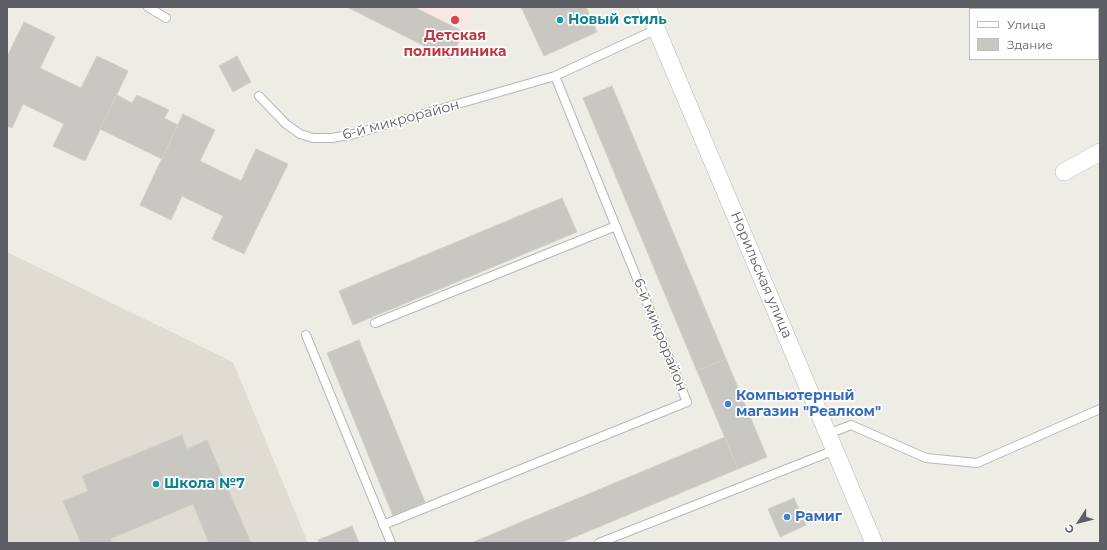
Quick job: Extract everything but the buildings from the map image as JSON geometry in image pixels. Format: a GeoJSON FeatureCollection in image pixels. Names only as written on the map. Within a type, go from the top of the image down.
{"type":"FeatureCollection","features":[{"type":"Feature","properties":{"kind":"street","name":"Норильская улица"},"geometry":{"type":"LineString","coordinates":[[648,7],[874,543]]}},
{"type":"Feature","properties":{"kind":"street"},"geometry":{"type":"LineString","coordinates":[[1064,172],[1100,152]]}},
{"type":"Feature","properties":{"kind":"lane"},"geometry":{"type":"LineString","coordinates":[[148,7],[166,18]]}},
{"type":"Feature","properties":{"kind":"lane","name":"6-й микрорайон"},"geometry":{"type":"LineString","coordinates":[[259,96],[286,124],[300,134],[313,138],[332,138],[354,134],[555,76],[657,29]]}},
{"type":"Feature","properties":{"kind":"lane","name":"6-й микрорайон"},"geometry":{"type":"LineString","coordinates":[[383,525],[687,402],[555,76]]}},
{"type":"Feature","properties":{"kind":"lane"},"geometry":{"type":"LineString","coordinates":[[375,323],[616,226]]}},
{"type":"Feature","properties":{"kind":"lane"},"geometry":{"type":"LineString","coordinates":[[306,335],[391,543]]}},
{"type":"Feature","properties":{"kind":"lane"},"geometry":{"type":"LineString","coordinates":[[828,434],[851,425],[926,458],[977,463],[1100,409]]}},
{"type":"Feature","properties":{"kind":"lane"},"geometry":{"type":"LineString","coordinates":[[599,543],[835,450]]}},
{"type":"Feature","properties":{"kind":"shaded area","name":"Детская поликлиника"},"geometry":{"type":"Polygon","coordinates":[[[414,7],[476,7],[464,32],[414,7]]]}},
{"type":"Feature","properties":{"kind":"shaded area"},"geometry":{"type":"Polygon","coordinates":[[[7,252],[233,362],[308,543],[7,543],[7,252]]]}},
{"type":"Feature","properties":{"kind":"place","name":"Детская поликлиника"},"geometry":{"type":"Point","coordinates":[455,20]}},
{"type":"Feature","properties":{"kind":"place","name":"Новый стиль"},"geometry":{"type":"Point","coordinates":[560,20]}},
{"type":"Feature","properties":{"kind":"place","name":"Компьютерный магазин \"Реалком\""},"geometry":{"type":"Point","coordinates":[728,404]}},
{"type":"Feature","properties":{"kind":"place","name":"Школа №7"},"geometry":{"type":"Point","coordinates":[156,484]}},
{"type":"Feature","properties":{"kind":"place","name":"Рамиг"},"geometry":{"type":"Point","coordinates":[787,517]}}]}
